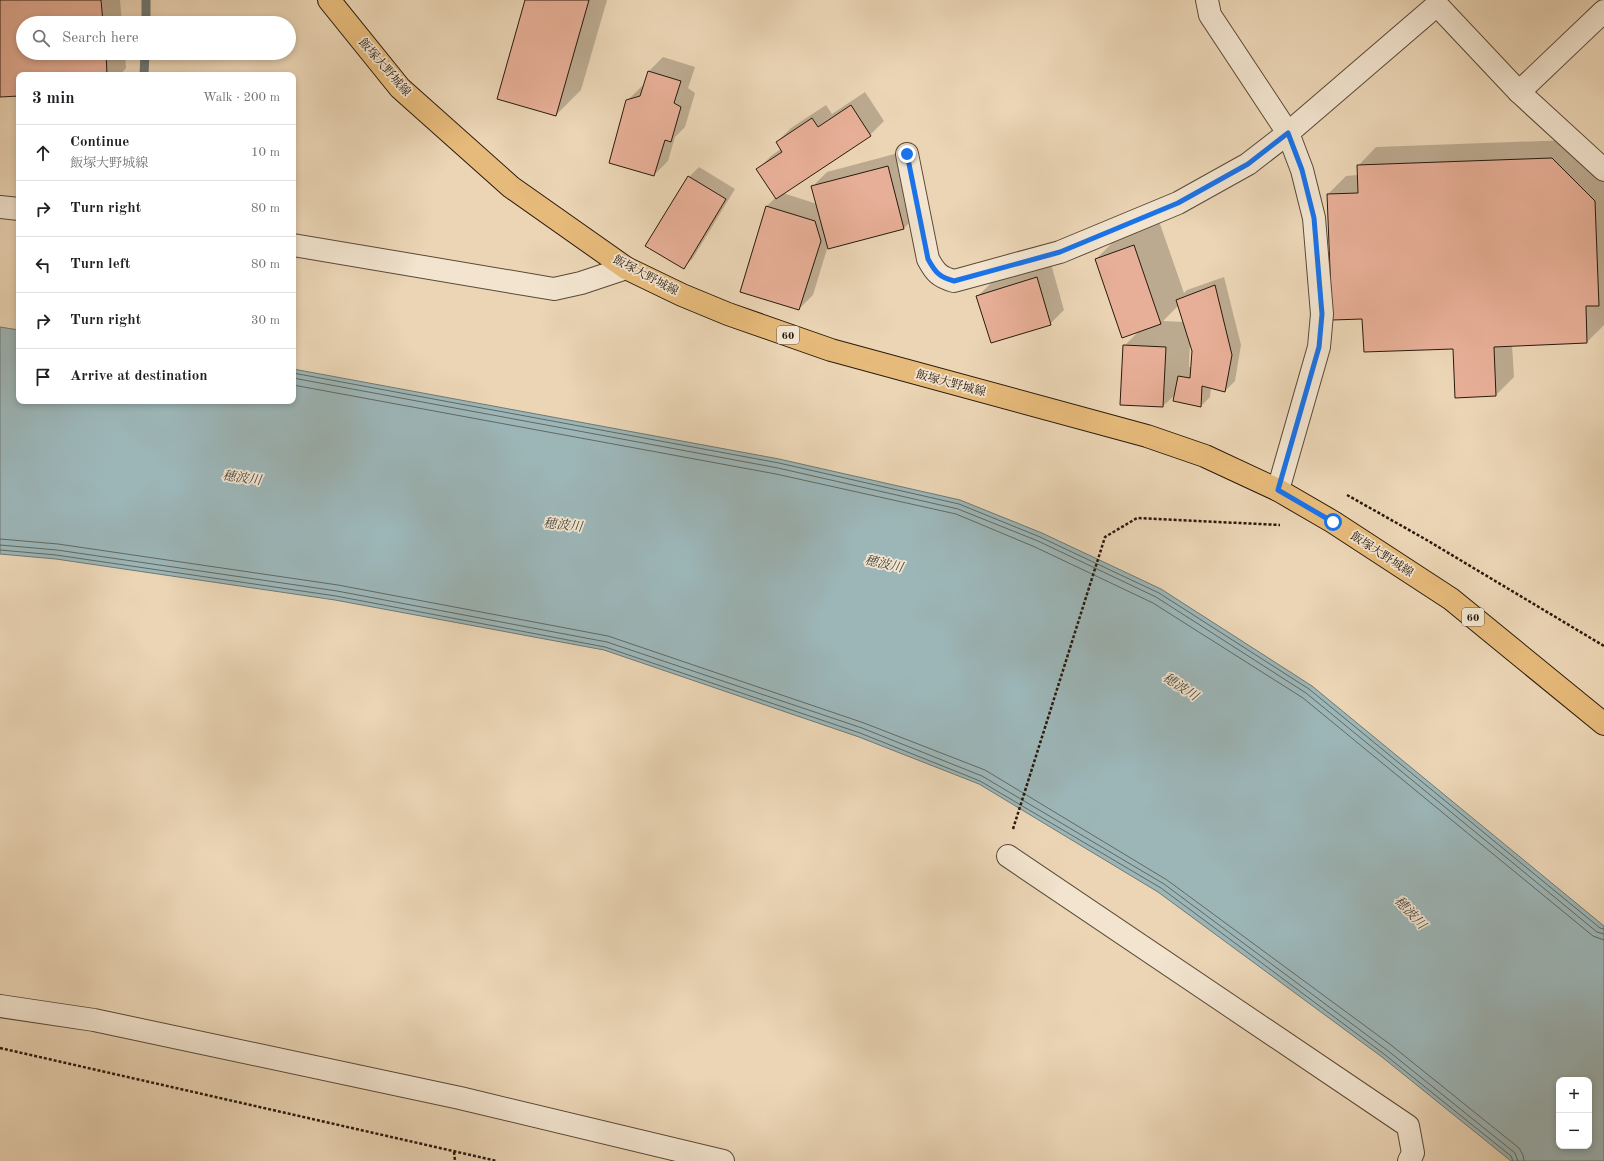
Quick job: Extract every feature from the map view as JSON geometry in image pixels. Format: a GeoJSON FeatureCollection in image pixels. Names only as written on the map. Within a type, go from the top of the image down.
{"type":"FeatureCollection","features":[{"type":"Feature","properties":{"kind":"main road","name":"飯塚大野城線"},"geometry":{"type":"LineString","coordinates":[[329,0],[400,88],[511,187],[626,268],[682,295],[728,314],[831,350],[1147,436],[1205,456],[1278,490],[1333,522],[1451,599],[1604,724]]}},
{"type":"Feature","properties":{"kind":"street"},"geometry":{"type":"LineString","coordinates":[[1206,0],[1210,15],[1288,133],[1302,170],[1314,218],[1322,314],[1319,347],[1278,490]]}},
{"type":"Feature","properties":{"kind":"street"},"geometry":{"type":"LineString","coordinates":[[907,154],[928,259],[935,271],[944,278],[954,281],[1060,252],[1178,203],[1248,164],[1288,133],[1435,2],[1519,92],[1604,170]]}},
{"type":"Feature","properties":{"kind":"street"},"geometry":{"type":"LineString","coordinates":[[1519,92],[1604,11]]}},
{"type":"Feature","properties":{"kind":"street"},"geometry":{"type":"LineString","coordinates":[[0,207],[16,209]]}},
{"type":"Feature","properties":{"kind":"street"},"geometry":{"type":"LineString","coordinates":[[296,246],[554,289],[581,283],[626,268]]}},
{"type":"Feature","properties":{"kind":"street"},"geometry":{"type":"LineString","coordinates":[[1008,856],[1408,1126],[1413,1153],[1409,1161]]}},
{"type":"Feature","properties":{"kind":"street"},"geometry":{"type":"LineString","coordinates":[[0,1006],[94,1020],[460,1098],[723,1161]]}},
{"type":"Feature","properties":{"kind":"path"},"geometry":{"type":"LineString","coordinates":[[1347,495],[1425,539],[1604,646]]}},
{"type":"Feature","properties":{"kind":"path"},"geometry":{"type":"LineString","coordinates":[[1016,818],[1105,537],[1137,518],[1284,525]]}},
{"type":"Feature","properties":{"kind":"path"},"geometry":{"type":"LineString","coordinates":[[0,1048],[498,1161]]}},
{"type":"Feature","properties":{"kind":"path"},"geometry":{"type":"LineString","coordinates":[[454,1151],[455,1161]]}},
{"type":"Feature","properties":{"kind":"water","name":"穂波川"},"geometry":{"type":"Polygon","coordinates":[[[0,327],[16,330],[16,404],[296,404],[296,370],[779,459],[960,500],[1042,533],[1161,589],[1312,686],[1604,926],[1604,1161],[1511,1161],[1382,1057],[1158,892],[979,784],[859,737],[604,650],[335,600],[56,559],[0,554],[0,327]]]}},
{"type":"Feature","properties":{"kind":"building"},"geometry":{"type":"Polygon","coordinates":[[[0,0],[101,0],[102,16],[16,16],[16,60],[106,60],[107,72],[16,72],[16,96],[0,97],[0,0]]]}},
{"type":"Feature","properties":{"kind":"building"},"geometry":{"type":"Polygon","coordinates":[[[525,0],[589,0],[556,116],[497,99],[525,0]]]}},
{"type":"Feature","properties":{"kind":"building"},"geometry":{"type":"Polygon","coordinates":[[[648,71],[681,81],[674,103],[681,107],[671,142],[665,140],[654,176],[609,163],[626,100],[640,96],[648,71]]]}},
{"type":"Feature","properties":{"kind":"building"},"geometry":{"type":"Polygon","coordinates":[[[851,105],[871,136],[776,199],[756,169],[782,152],[776,142],[812,118],[818,127],[851,105]]]}},
{"type":"Feature","properties":{"kind":"building"},"geometry":{"type":"Polygon","coordinates":[[[1552,158],[1595,201],[1599,306],[1586,306],[1587,343],[1494,347],[1496,396],[1455,398],[1453,349],[1364,352],[1362,319],[1332,320],[1327,194],[1358,193],[1357,165],[1552,158]]]}},
{"type":"Feature","properties":{"kind":"building"},"geometry":{"type":"Polygon","coordinates":[[[888,166],[904,229],[828,249],[811,186],[888,166]]]}},
{"type":"Feature","properties":{"kind":"building"},"geometry":{"type":"Polygon","coordinates":[[[688,176],[726,199],[684,269],[645,246],[688,176]]]}},
{"type":"Feature","properties":{"kind":"building"},"geometry":{"type":"Polygon","coordinates":[[[766,206],[815,221],[821,241],[799,310],[740,292],[766,206]]]}},
{"type":"Feature","properties":{"kind":"building"},"geometry":{"type":"Polygon","coordinates":[[[1134,245],[1161,324],[1122,338],[1095,259],[1134,245]]]}},
{"type":"Feature","properties":{"kind":"building"},"geometry":{"type":"Polygon","coordinates":[[[1037,277],[1051,325],[991,343],[976,296],[1037,277]]]}},
{"type":"Feature","properties":{"kind":"building"},"geometry":{"type":"Polygon","coordinates":[[[1215,285],[1232,355],[1225,392],[1202,386],[1201,407],[1173,401],[1178,376],[1190,378],[1192,351],[1176,300],[1215,285]]]}},
{"type":"Feature","properties":{"kind":"building"},"geometry":{"type":"Polygon","coordinates":[[[1123,345],[1166,347],[1163,407],[1120,405],[1123,345]]]}},
{"type":"Feature","properties":{"kind":"waterway"},"geometry":{"type":"LineString","coordinates":[[146,0],[146,16]]}},
{"type":"Feature","properties":{"kind":"waterway"},"geometry":{"type":"LineString","coordinates":[[144,72],[145,60]]}},
{"type":"Feature","properties":{"kind":"route"},"geometry":{"type":"LineString","coordinates":[[907,154],[928,259],[935,271],[944,278],[954,281],[1060,252],[1178,203],[1248,164],[1288,133],[1302,170],[1314,218],[1322,314],[1319,347],[1278,490],[1333,522]]}}]}
